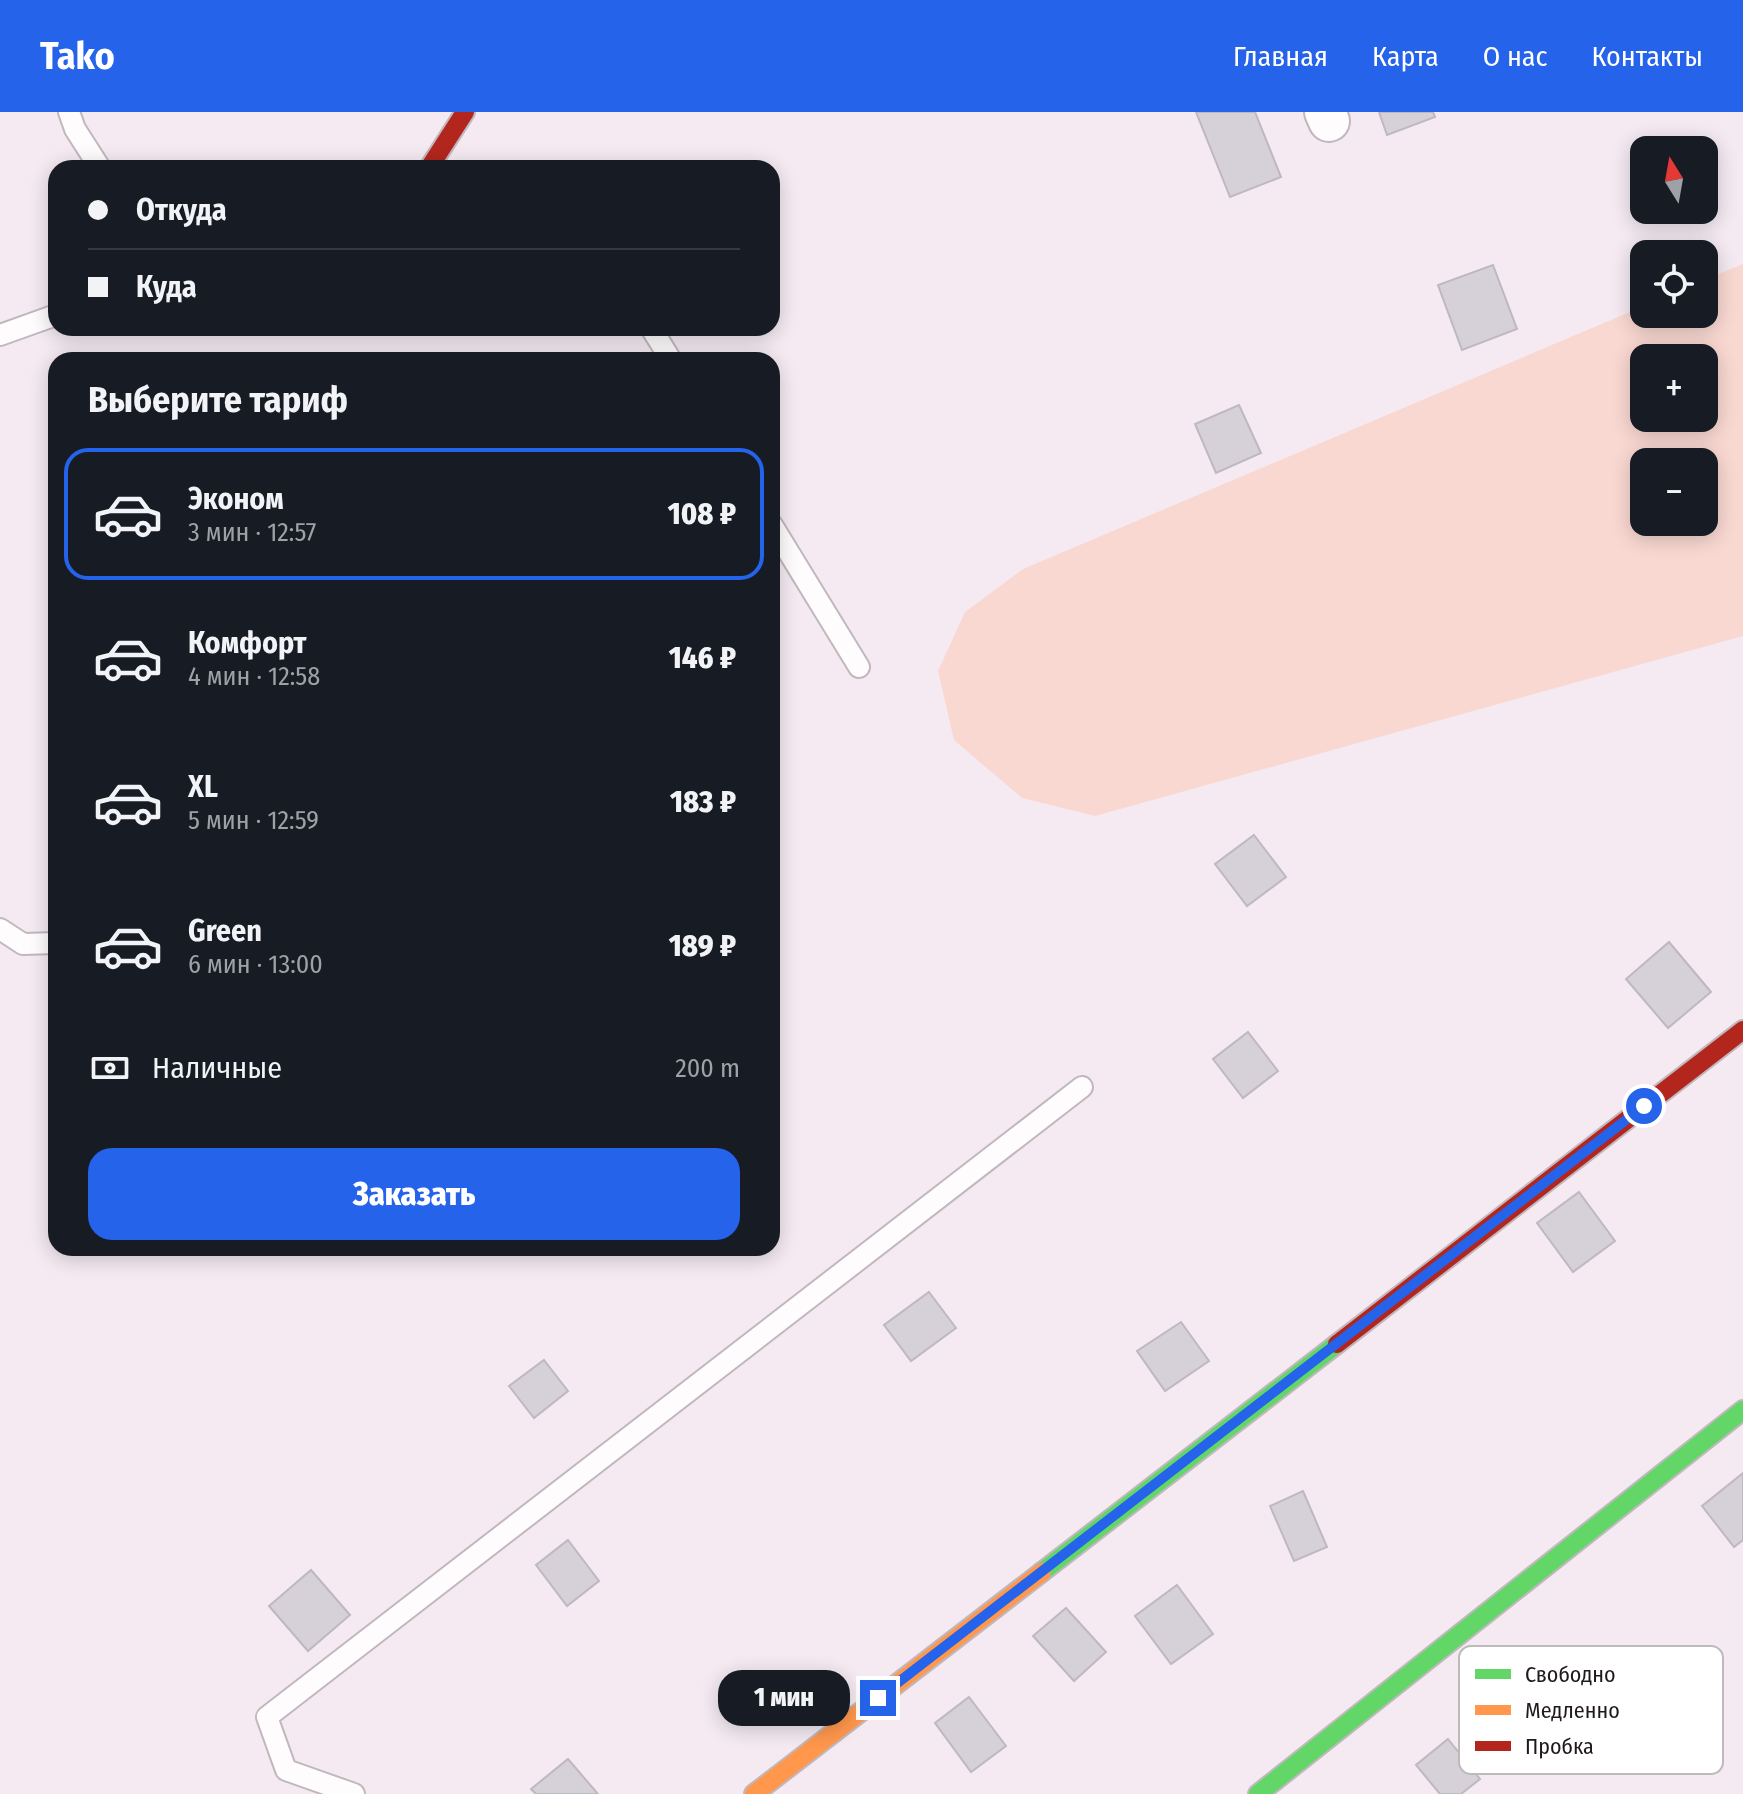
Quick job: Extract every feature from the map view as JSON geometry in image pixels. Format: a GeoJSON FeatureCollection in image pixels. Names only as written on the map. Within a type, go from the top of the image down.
{"type":"FeatureCollection","features":[{"type":"Feature","properties":{"kind":"street"},"geometry":{"type":"LineString","coordinates":[[434,160],[465,112]]}},
{"type":"Feature","properties":{"kind":"street"},"geometry":{"type":"LineString","coordinates":[[754,1794],[1743,1030]]}},
{"type":"Feature","properties":{"kind":"street"},"geometry":{"type":"LineString","coordinates":[[1258,1794],[1743,1410]]}},
{"type":"Feature","properties":{"kind":"lane"},"geometry":{"type":"LineString","coordinates":[[69,112],[75,129],[95,160]]}},
{"type":"Feature","properties":{"kind":"lane"},"geometry":{"type":"LineString","coordinates":[[0,335],[48,318]]}},
{"type":"Feature","properties":{"kind":"lane"},"geometry":{"type":"LineString","coordinates":[[780,538],[859,667]]}},
{"type":"Feature","properties":{"kind":"lane"},"geometry":{"type":"LineString","coordinates":[[0,929],[23,944],[48,943]]}},
{"type":"Feature","properties":{"kind":"lane"},"geometry":{"type":"LineString","coordinates":[[354,1794],[286,1770],[267,1717],[1082,1087]]}},
{"type":"Feature","properties":{"kind":"shaded area"},"geometry":{"type":"Polygon","coordinates":[[[1743,264],[1743,636],[1095,816],[1022,798],[954,740],[938,671],[965,612],[1023,569],[1630,312],[1630,328],[1718,328],[1718,274],[1743,264]]]}},
{"type":"Feature","properties":{"kind":"building"},"geometry":{"type":"Polygon","coordinates":[[[1196,112],[1255,112],[1281,177],[1230,197],[1196,112]]]}},
{"type":"Feature","properties":{"kind":"building"},"geometry":{"type":"Polygon","coordinates":[[[1379,112],[1433,112],[1435,117],[1387,135],[1379,112]]]}},
{"type":"Feature","properties":{"kind":"building"},"geometry":{"type":"Polygon","coordinates":[[[1493,265],[1517,329],[1462,350],[1438,285],[1493,265]]]}},
{"type":"Feature","properties":{"kind":"building"},"geometry":{"type":"Polygon","coordinates":[[[1239,405],[1261,453],[1216,473],[1195,424],[1239,405]]]}},
{"type":"Feature","properties":{"kind":"building"},"geometry":{"type":"Polygon","coordinates":[[[1254,835],[1286,877],[1247,906],[1215,864],[1254,835]]]}},
{"type":"Feature","properties":{"kind":"building"},"geometry":{"type":"Polygon","coordinates":[[[1669,942],[1711,992],[1668,1028],[1626,979],[1669,942]]]}},
{"type":"Feature","properties":{"kind":"building"},"geometry":{"type":"Polygon","coordinates":[[[1248,1032],[1278,1071],[1243,1098],[1213,1059],[1248,1032]]]}},
{"type":"Feature","properties":{"kind":"building"},"geometry":{"type":"Polygon","coordinates":[[[1579,1192],[1615,1241],[1573,1272],[1537,1223],[1579,1192]]]}},
{"type":"Feature","properties":{"kind":"building"},"geometry":{"type":"Polygon","coordinates":[[[929,1292],[956,1328],[911,1361],[884,1325],[929,1292]]]}},
{"type":"Feature","properties":{"kind":"building"},"geometry":{"type":"Polygon","coordinates":[[[1181,1322],[1209,1361],[1165,1391],[1137,1351],[1181,1322]]]}},
{"type":"Feature","properties":{"kind":"building"},"geometry":{"type":"Polygon","coordinates":[[[544,1360],[568,1391],[534,1418],[509,1386],[544,1360]]]}},
{"type":"Feature","properties":{"kind":"building"},"geometry":{"type":"Polygon","coordinates":[[[1743,1473],[1743,1540],[1734,1547],[1702,1506],[1743,1473]]]}},
{"type":"Feature","properties":{"kind":"building"},"geometry":{"type":"Polygon","coordinates":[[[1303,1491],[1327,1547],[1294,1561],[1270,1506],[1303,1491]]]}},
{"type":"Feature","properties":{"kind":"building"},"geometry":{"type":"Polygon","coordinates":[[[568,1540],[599,1581],[567,1606],[536,1565],[568,1540]]]}},
{"type":"Feature","properties":{"kind":"building"},"geometry":{"type":"Polygon","coordinates":[[[311,1570],[350,1615],[308,1651],[269,1606],[311,1570]]]}},
{"type":"Feature","properties":{"kind":"building"},"geometry":{"type":"Polygon","coordinates":[[[1177,1585],[1213,1634],[1171,1664],[1135,1616],[1177,1585]]]}},
{"type":"Feature","properties":{"kind":"building"},"geometry":{"type":"Polygon","coordinates":[[[1066,1608],[1106,1652],[1074,1681],[1033,1636],[1066,1608]]]}},
{"type":"Feature","properties":{"kind":"building"},"geometry":{"type":"Polygon","coordinates":[[[969,1697],[1006,1746],[971,1772],[935,1723],[969,1697]]]}},
{"type":"Feature","properties":{"kind":"building"},"geometry":{"type":"Polygon","coordinates":[[[1448,1739],[1459,1753],[1459,1774],[1476,1774],[1480,1779],[1461,1794],[1440,1794],[1416,1765],[1448,1739]]]}},
{"type":"Feature","properties":{"kind":"building"},"geometry":{"type":"Polygon","coordinates":[[[568,1759],[598,1794],[536,1794],[531,1789],[568,1759]]]}},
{"type":"Feature","properties":{"kind":"traffic: fast"},"geometry":{"type":"LineString","coordinates":[[1042,1572],[1337,1344]]}},
{"type":"Feature","properties":{"kind":"traffic: fast"},"geometry":{"type":"LineString","coordinates":[[1258,1794],[1743,1410]]}},
{"type":"Feature","properties":{"kind":"traffic: slow"},"geometry":{"type":"LineString","coordinates":[[754,1794],[1042,1572]]}},
{"type":"Feature","properties":{"kind":"traffic: jam"},"geometry":{"type":"LineString","coordinates":[[434,160],[465,112]]}},
{"type":"Feature","properties":{"kind":"traffic: jam"},"geometry":{"type":"LineString","coordinates":[[1337,1344],[1743,1030]]}},
{"type":"Feature","properties":{"kind":"route"},"geometry":{"type":"LineString","coordinates":[[878,1698],[1644,1106]]}}]}
